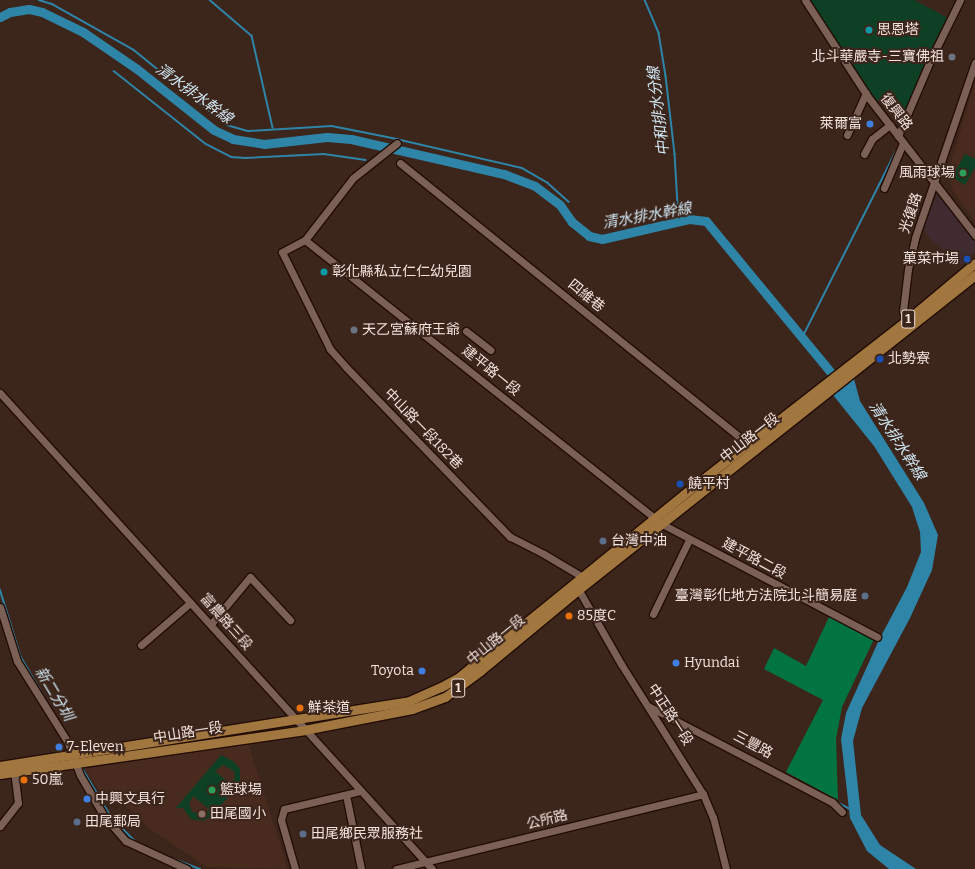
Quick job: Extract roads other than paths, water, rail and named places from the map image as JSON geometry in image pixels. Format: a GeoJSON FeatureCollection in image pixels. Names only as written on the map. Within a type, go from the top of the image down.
{"type":"FeatureCollection","features":[{"type":"Feature","properties":{"kind":"main road","name":"1"},"geometry":{"type":"LineString","coordinates":[[908,325],[975,262]]}},
{"type":"Feature","properties":{"kind":"main road","name":"1"},"geometry":{"type":"LineString","coordinates":[[908,325],[975,275]]}},
{"type":"Feature","properties":{"kind":"main road","name":"中山路一段"},"geometry":{"type":"LineString","coordinates":[[74,760],[409,701],[441,687],[459,677],[576,586],[586,580],[752,447],[908,325]]}},
{"type":"Feature","properties":{"kind":"main road","name":"中山路一段"},"geometry":{"type":"LineString","coordinates":[[0,774],[14,768],[304,730],[412,709],[445,697],[480,671],[576,586]]}},
{"type":"Feature","properties":{"kind":"main road","name":"中山路一段"},"geometry":{"type":"LineString","coordinates":[[0,766],[14,768]]}},
{"type":"Feature","properties":{"kind":"street","name":"復興路"},"geometry":{"type":"LineString","coordinates":[[805,0],[866,93],[975,235]]}},
{"type":"Feature","properties":{"kind":"street"},"geometry":{"type":"LineString","coordinates":[[898,136],[930,61],[960,0]]}},
{"type":"Feature","properties":{"kind":"street","name":"光復路"},"geometry":{"type":"LineString","coordinates":[[908,325],[903,311],[909,265],[918,226],[936,183],[975,63]]}},
{"type":"Feature","properties":{"kind":"street"},"geometry":{"type":"LineString","coordinates":[[847,135],[866,93]]}},
{"type":"Feature","properties":{"kind":"street"},"geometry":{"type":"LineString","coordinates":[[864,154],[872,139],[890,126]]}},
{"type":"Feature","properties":{"kind":"street"},"geometry":{"type":"LineString","coordinates":[[305,240],[353,178],[397,143]]}},
{"type":"Feature","properties":{"kind":"street"},"geometry":{"type":"LineString","coordinates":[[884,188],[903,143]]}},
{"type":"Feature","properties":{"kind":"street","name":"四維巷"},"geometry":{"type":"LineString","coordinates":[[400,163],[752,447]]}},
{"type":"Feature","properties":{"kind":"street","name":"中山路一段182巷"},"geometry":{"type":"LineString","coordinates":[[305,240],[282,252],[330,349],[510,537],[586,580]]}},
{"type":"Feature","properties":{"kind":"street","name":"建平路一段"},"geometry":{"type":"LineString","coordinates":[[305,240],[659,522]]}},
{"type":"Feature","properties":{"kind":"street"},"geometry":{"type":"LineString","coordinates":[[466,331],[490,350]]}},
{"type":"Feature","properties":{"kind":"street","name":"富農路三段"},"geometry":{"type":"LineString","coordinates":[[0,393],[211,624],[304,730],[432,869]]}},
{"type":"Feature","properties":{"kind":"street","name":"建平路二段"},"geometry":{"type":"LineString","coordinates":[[659,522],[689,540],[877,638]]}},
{"type":"Feature","properties":{"kind":"street"},"geometry":{"type":"LineString","coordinates":[[653,614],[689,540]]}},
{"type":"Feature","properties":{"kind":"street"},"geometry":{"type":"LineString","coordinates":[[211,624],[250,577],[290,620]]}},
{"type":"Feature","properties":{"kind":"street","name":"中正路一段"},"geometry":{"type":"LineString","coordinates":[[576,586],[703,794],[713,817],[726,869]]}},
{"type":"Feature","properties":{"kind":"street"},"geometry":{"type":"LineString","coordinates":[[141,645],[190,602]]}},
{"type":"Feature","properties":{"kind":"street"},"geometry":{"type":"LineString","coordinates":[[0,607],[17,661],[67,741],[74,760],[104,816],[126,841],[186,869]]}},
{"type":"Feature","properties":{"kind":"street","name":"三豐路"},"geometry":{"type":"LineString","coordinates":[[648,706],[832,802],[842,812]]}},
{"type":"Feature","properties":{"kind":"street"},"geometry":{"type":"LineString","coordinates":[[0,826],[18,803],[14,768]]}},
{"type":"Feature","properties":{"kind":"street"},"geometry":{"type":"LineString","coordinates":[[295,869],[281,820],[284,809],[360,791]]}},
{"type":"Feature","properties":{"kind":"street","name":"公所路"},"geometry":{"type":"LineString","coordinates":[[396,869],[703,794]]}},
{"type":"Feature","properties":{"kind":"street"},"geometry":{"type":"LineString","coordinates":[[346,795],[361,869]]}},
{"type":"Feature","properties":{"kind":"water"},"geometry":{"type":"Polygon","coordinates":[[[854,379],[860,401],[924,503],[938,535],[932,570],[910,618],[862,708],[853,741],[861,815],[880,845],[916,869],[889,869],[867,851],[850,818],[841,739],[846,713],[879,640],[907,587],[921,552],[920,532],[912,507],[874,446],[833,395],[854,379]]]}},
{"type":"Feature","properties":{"kind":"waterway"},"geometry":{"type":"LineString","coordinates":[[39,0],[52,4],[134,50],[227,125],[248,131],[332,126],[392,138],[522,168],[548,183],[569,202]]}},
{"type":"Feature","properties":{"kind":"waterway"},"geometry":{"type":"LineString","coordinates":[[210,0],[252,36],[273,128]]}},
{"type":"Feature","properties":{"kind":"waterway","name":"中和排水分線"},"geometry":{"type":"LineString","coordinates":[[645,0],[659,33],[666,76],[675,154],[679,222]]}},
{"type":"Feature","properties":{"kind":"waterway","name":"清水排水幹線"},"geometry":{"type":"LineString","coordinates":[[0,17],[10,12],[29,9],[42,12],[83,32],[137,69],[214,130],[233,139],[264,144],[327,137],[351,139],[504,174],[535,186],[560,205],[572,222],[589,236],[602,239],[689,219],[706,221],[851,397]]}},
{"type":"Feature","properties":{"kind":"waterway"},"geometry":{"type":"LineString","coordinates":[[114,71],[206,144],[231,157],[245,158],[324,154],[366,160]]}},
{"type":"Feature","properties":{"kind":"waterway"},"geometry":{"type":"LineString","coordinates":[[802,338],[896,151]]}},
{"type":"Feature","properties":{"kind":"waterway","name":"新二分圳"},"geometry":{"type":"LineString","coordinates":[[0,589],[21,657],[58,720]]}},
{"type":"Feature","properties":{"kind":"waterway","name":"新二分圳"},"geometry":{"type":"LineString","coordinates":[[71,742],[75,751]]}},
{"type":"Feature","properties":{"kind":"waterway"},"geometry":{"type":"LineString","coordinates":[[756,759],[802,783]]}},
{"type":"Feature","properties":{"kind":"waterway","name":"新二分圳"},"geometry":{"type":"LineString","coordinates":[[81,766],[112,818],[137,843]]}},
{"type":"Feature","properties":{"kind":"waterway"},"geometry":{"type":"LineString","coordinates":[[835,801],[850,809]]}},
{"type":"Feature","properties":{"kind":"waterway","name":"新二分圳"},"geometry":{"type":"LineString","coordinates":[[174,859],[200,869]]}},
{"type":"Feature","properties":{"kind":"place","name":"思恩塔"},"geometry":{"type":"Point","coordinates":[869,30]}},
{"type":"Feature","properties":{"kind":"place","name":"北斗華嚴寺-三寶佛祖"},"geometry":{"type":"Point","coordinates":[952,57]}},
{"type":"Feature","properties":{"kind":"place","name":"萊爾富"},"geometry":{"type":"Point","coordinates":[870,124]}},
{"type":"Feature","properties":{"kind":"place","name":"風雨球場"},"geometry":{"type":"Point","coordinates":[963,173]}},
{"type":"Feature","properties":{"kind":"place","name":"菓菜市場"},"geometry":{"type":"Point","coordinates":[967,259]}},
{"type":"Feature","properties":{"kind":"place","name":"彰化縣私立仁仁幼兒園"},"geometry":{"type":"Point","coordinates":[324,272]}},
{"type":"Feature","properties":{"kind":"place","name":"天乙宮蘇府王爺"},"geometry":{"type":"Point","coordinates":[354,330]}},
{"type":"Feature","properties":{"kind":"place","name":"北勢寮"},"geometry":{"type":"Point","coordinates":[880,359]}},
{"type":"Feature","properties":{"kind":"place","name":"饒平村"},"geometry":{"type":"Point","coordinates":[680,484]}},
{"type":"Feature","properties":{"kind":"place","name":"台灣中油"},"geometry":{"type":"Point","coordinates":[603,541]}},
{"type":"Feature","properties":{"kind":"place","name":"臺灣彰化地方法院北斗簡易庭"},"geometry":{"type":"Point","coordinates":[865,596]}},
{"type":"Feature","properties":{"kind":"place","name":"85度C"},"geometry":{"type":"Point","coordinates":[569,616]}},
{"type":"Feature","properties":{"kind":"place","name":"Hyundai"},"geometry":{"type":"Point","coordinates":[676,663]}},
{"type":"Feature","properties":{"kind":"place","name":"Toyota"},"geometry":{"type":"Point","coordinates":[422,671]}},
{"type":"Feature","properties":{"kind":"place","name":"鮮茶道"},"geometry":{"type":"Point","coordinates":[300,708]}},
{"type":"Feature","properties":{"kind":"place","name":"7-Eleven"},"geometry":{"type":"Point","coordinates":[59,747]}},
{"type":"Feature","properties":{"kind":"place","name":"50嵐"},"geometry":{"type":"Point","coordinates":[24,780]}},
{"type":"Feature","properties":{"kind":"place","name":"籃球場"},"geometry":{"type":"Point","coordinates":[212,790]}},
{"type":"Feature","properties":{"kind":"place","name":"中興文具行"},"geometry":{"type":"Point","coordinates":[87,799]}},
{"type":"Feature","properties":{"kind":"place","name":"田尾國小"},"geometry":{"type":"Point","coordinates":[202,814]}},
{"type":"Feature","properties":{"kind":"place","name":"田尾郵局"},"geometry":{"type":"Point","coordinates":[77,822]}},
{"type":"Feature","properties":{"kind":"place","name":"田尾鄉民眾服務社"},"geometry":{"type":"Point","coordinates":[303,834]}}]}
